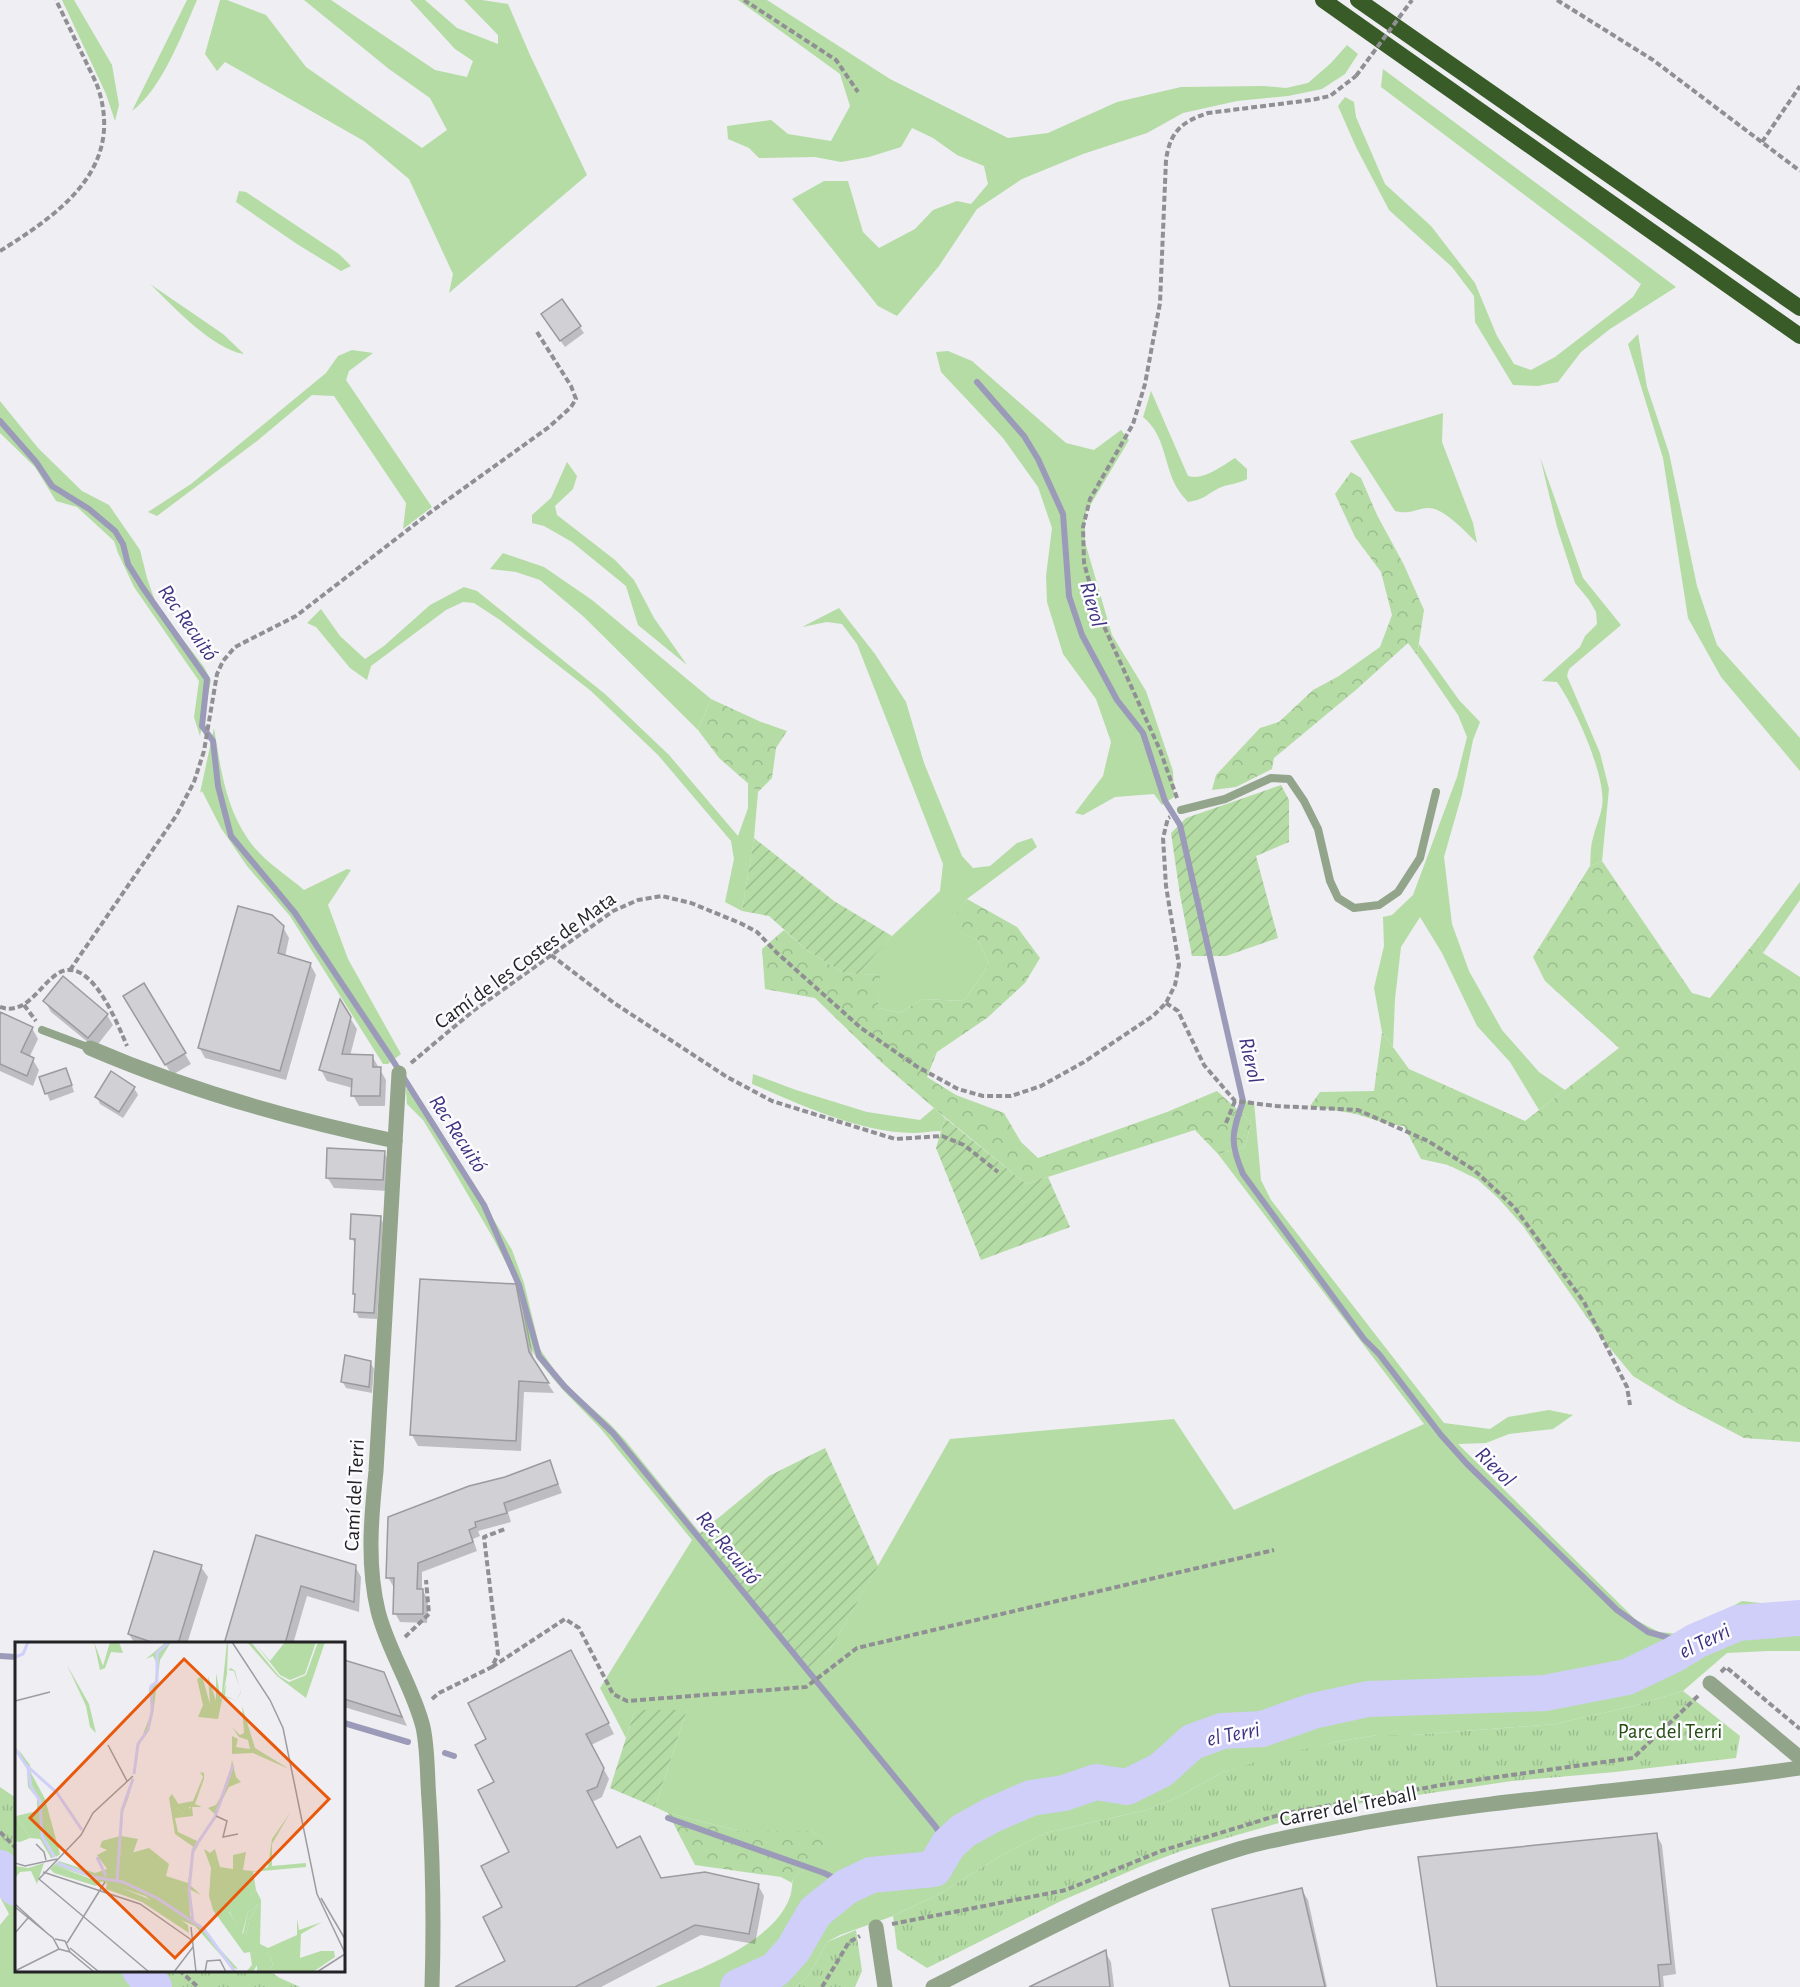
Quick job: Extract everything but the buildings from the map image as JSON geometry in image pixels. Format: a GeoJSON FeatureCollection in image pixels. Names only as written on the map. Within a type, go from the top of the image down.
{"type":"FeatureCollection","features":[{"type":"Feature","properties":{"kind":"highway"},"geometry":{"type":"LineString","coordinates":[[1323,0],[1800,336]]}},
{"type":"Feature","properties":{"kind":"highway"},"geometry":{"type":"LineString","coordinates":[[1358,0],[1800,308]]}},
{"type":"Feature","properties":{"kind":"street"},"geometry":{"type":"LineString","coordinates":[[90,1048],[136,1067],[254,1108],[395,1141]]}},
{"type":"Feature","properties":{"kind":"street","name":"Camí del Terri"},"geometry":{"type":"LineString","coordinates":[[399,1073],[376,1471],[370,1531],[371,1566],[378,1613],[423,1727],[432,1856],[434,1925],[432,1987]]}},
{"type":"Feature","properties":{"kind":"street"},"geometry":{"type":"LineString","coordinates":[[1710,1683],[1800,1758]]}},
{"type":"Feature","properties":{"kind":"street","name":"Carrer del Treball"},"geometry":{"type":"LineString","coordinates":[[933,1987],[1142,1883],[1240,1849],[1327,1830],[1445,1809],[1670,1786],[1800,1768]]}},
{"type":"Feature","properties":{"kind":"street"},"geometry":{"type":"LineString","coordinates":[[876,1927],[885,1987]]}},
{"type":"Feature","properties":{"kind":"lane"},"geometry":{"type":"LineString","coordinates":[[1181,810],[1225,799],[1271,778],[1289,779],[1304,801],[1318,829],[1330,881],[1338,898],[1354,908],[1379,905],[1398,892],[1420,858],[1436,792]]}},
{"type":"Feature","properties":{"kind":"lane"},"geometry":{"type":"LineString","coordinates":[[42,1030],[90,1048]]}},
{"type":"Feature","properties":{"kind":"path"},"geometry":{"type":"LineString","coordinates":[[0,250],[41,225],[63,206],[98,161],[104,137],[104,113],[99,89],[56,0]]}},
{"type":"Feature","properties":{"kind":"path"},"geometry":{"type":"LineString","coordinates":[[744,0],[836,60],[858,92]]}},
{"type":"Feature","properties":{"kind":"path"},"geometry":{"type":"LineString","coordinates":[[1181,810],[1160,750],[1098,613],[1084,563],[1083,527],[1090,499],[1133,424],[1145,384],[1160,303],[1166,160],[1169,143],[1178,128],[1191,118],[1208,113],[1330,96],[1356,76],[1412,0]]}},
{"type":"Feature","properties":{"kind":"path"},"geometry":{"type":"LineString","coordinates":[[1557,0],[1653,60],[1800,171]]}},
{"type":"Feature","properties":{"kind":"path"},"geometry":{"type":"LineString","coordinates":[[1762,142],[1800,86]]}},
{"type":"Feature","properties":{"kind":"path"},"geometry":{"type":"LineString","coordinates":[[70,970],[176,816],[189,790],[204,751],[217,674],[223,660],[235,647],[296,616],[432,511],[549,427],[571,407],[576,399],[571,386],[537,332]]}},
{"type":"Feature","properties":{"kind":"path","name":"Camí de les Costes de Mata"},"geometry":{"type":"LineString","coordinates":[[399,1073],[473,1011],[613,911],[638,900],[662,896],[691,903],[757,932],[861,1028],[916,1066],[958,1089],[983,1096],[1011,1096],[1041,1086],[1104,1049],[1153,1016],[1166,1003],[1175,984],[1179,965],[1166,886],[1163,838],[1168,818],[1181,810]]}},
{"type":"Feature","properties":{"kind":"path"},"geometry":{"type":"LineString","coordinates":[[551,955],[614,1003],[727,1077],[772,1101],[895,1139],[942,1136],[964,1145],[998,1172]]}},
{"type":"Feature","properties":{"kind":"path"},"geometry":{"type":"LineString","coordinates":[[0,1007],[5,1009],[24,1005],[58,973],[70,970],[86,977],[111,1008],[136,1067]]}},
{"type":"Feature","properties":{"kind":"path"},"geometry":{"type":"LineString","coordinates":[[1166,1003],[1178,1011],[1204,1065],[1235,1101],[1276,1106],[1358,1110],[1428,1141],[1474,1170],[1514,1207],[1584,1302],[1627,1387],[1630,1405]]}},
{"type":"Feature","properties":{"kind":"path"},"geometry":{"type":"LineString","coordinates":[[1226,1123],[1235,1101]]}},
{"type":"Feature","properties":{"kind":"path"},"geometry":{"type":"LineString","coordinates":[[492,1667],[498,1654],[483,1537],[505,1529]]}},
{"type":"Feature","properties":{"kind":"path"},"geometry":{"type":"LineString","coordinates":[[417,1711],[439,1693],[492,1667],[565,1619],[579,1628],[613,1694],[627,1701],[806,1687],[857,1648],[1274,1550]]}},
{"type":"Feature","properties":{"kind":"path"},"geometry":{"type":"LineString","coordinates":[[395,1653],[405,1637],[429,1614],[426,1580]]}},
{"type":"Feature","properties":{"kind":"path"},"geometry":{"type":"LineString","coordinates":[[1710,1683],[1726,1667],[1800,1729]]}},
{"type":"Feature","properties":{"kind":"path"},"geometry":{"type":"LineString","coordinates":[[0,1832],[15,1847]]}},
{"type":"Feature","properties":{"kind":"path"},"geometry":{"type":"LineString","coordinates":[[180,1972],[198,1987]]}},
{"type":"Feature","properties":{"kind":"green space"},"geometry":{"type":"Polygon","coordinates":[[[62,0],[74,0],[112,65],[119,105],[115,121],[106,94],[62,0]]]}},
{"type":"Feature","properties":{"kind":"green space"},"geometry":{"type":"Polygon","coordinates":[[[187,0],[197,0],[178,44],[153,89],[132,111],[187,0]]]}},
{"type":"Feature","properties":{"kind":"green space"},"geometry":{"type":"Polygon","coordinates":[[[220,0],[227,0],[266,15],[306,67],[422,148],[447,130],[430,98],[389,69],[304,0],[331,0],[435,70],[467,77],[473,61],[455,49],[410,0],[425,0],[457,28],[498,44],[498,35],[464,0],[508,4],[587,175],[449,293],[453,274],[409,179],[364,141],[225,62],[217,71],[205,54],[220,0]]]}},
{"type":"Feature","properties":{"kind":"green space"},"geometry":{"type":"Polygon","coordinates":[[[738,0],[767,0],[890,79],[1008,138],[1048,133],[1117,102],[1181,87],[1286,88],[1308,83],[1347,45],[1358,54],[1345,74],[1322,89],[1288,96],[1237,101],[1183,113],[1147,133],[1083,154],[1022,179],[977,209],[939,266],[897,316],[878,306],[792,199],[824,181],[848,181],[863,232],[879,248],[915,229],[933,210],[957,201],[971,204],[988,184],[984,166],[957,155],[933,138],[912,128],[901,147],[869,157],[841,162],[815,157],[759,158],[749,148],[728,139],[727,126],[771,120],[788,134],[831,141],[850,106],[840,74],[738,0]]]}},
{"type":"Feature","properties":{"kind":"green space"},"geometry":{"type":"Polygon","coordinates":[[[1383,69],[1676,287],[1610,329],[1581,352],[1558,382],[1538,386],[1513,385],[1475,322],[1474,296],[1452,267],[1389,210],[1356,147],[1338,106],[1345,97],[1354,102],[1356,117],[1385,184],[1431,226],[1475,283],[1497,336],[1514,364],[1531,370],[1555,357],[1633,297],[1641,284],[1381,87],[1383,69]]]}},
{"type":"Feature","properties":{"kind":"green space"},"geometry":{"type":"Polygon","coordinates":[[[239,191],[246,192],[339,254],[351,266],[341,271],[297,244],[236,202],[239,191]]]}},
{"type":"Feature","properties":{"kind":"green space"},"geometry":{"type":"Polygon","coordinates":[[[150,284],[223,334],[244,354],[219,344],[206,335],[150,284]]]}},
{"type":"Feature","properties":{"kind":"green space"},"geometry":{"type":"Polygon","coordinates":[[[1638,334],[1647,387],[1669,453],[1697,586],[1717,645],[1800,738],[1800,771],[1721,677],[1688,618],[1663,458],[1628,344],[1638,334]]]}},
{"type":"Feature","properties":{"kind":"green space"},"geometry":{"type":"Polygon","coordinates":[[[352,350],[373,353],[349,371],[346,380],[432,507],[403,529],[406,503],[334,396],[312,395],[257,441],[157,516],[148,512],[191,484],[326,373],[338,356],[352,350]]]}},
{"type":"Feature","properties":{"kind":"green space"},"geometry":{"type":"Polygon","coordinates":[[[948,351],[972,361],[1066,443],[1094,450],[1121,430],[1129,440],[1085,514],[1085,542],[1112,635],[1146,691],[1173,771],[1174,797],[1162,805],[1154,794],[1115,797],[1083,815],[1075,813],[1103,776],[1111,742],[1096,699],[1063,654],[1047,602],[1046,576],[1052,528],[1038,487],[1003,438],[941,372],[936,352],[948,351]]]}},
{"type":"Feature","properties":{"kind":"green space"},"geometry":{"type":"Polygon","coordinates":[[[1151,391],[1188,476],[1206,475],[1235,458],[1247,469],[1247,479],[1219,488],[1201,499],[1188,502],[1174,482],[1161,442],[1151,425],[1143,417],[1151,391]]]}},
{"type":"Feature","properties":{"kind":"green space"},"geometry":{"type":"Polygon","coordinates":[[[0,401],[38,448],[82,491],[109,505],[140,550],[156,604],[204,667],[211,680],[200,736],[194,717],[199,681],[134,587],[114,541],[77,507],[56,501],[35,467],[0,433],[0,401]]]}},
{"type":"Feature","properties":{"kind":"green space"},"geometry":{"type":"Polygon","coordinates":[[[1443,413],[1442,442],[1473,523],[1477,543],[1454,521],[1434,509],[1395,511],[1350,441],[1443,413]]]}},
{"type":"Feature","properties":{"kind":"green space"},"geometry":{"type":"Polygon","coordinates":[[[1540,457],[1583,578],[1621,625],[1569,669],[1567,676],[1600,753],[1609,789],[1602,861],[1590,866],[1592,841],[1602,807],[1600,778],[1588,743],[1564,693],[1557,682],[1542,681],[1580,647],[1585,636],[1597,624],[1596,612],[1575,583],[1557,527],[1540,457]]]}},
{"type":"Feature","properties":{"kind":"green space"},"geometry":{"type":"Polygon","coordinates":[[[567,462],[577,476],[573,489],[555,506],[557,515],[615,560],[634,580],[654,618],[687,665],[638,625],[626,586],[572,542],[544,526],[532,523],[532,515],[551,498],[567,462]]]}},
{"type":"Feature","properties":{"kind":"green space"},"geometry":{"type":"Polygon","coordinates":[[[1351,472],[1361,478],[1424,610],[1417,655],[1408,643],[1274,758],[1272,769],[1236,787],[1212,790],[1216,775],[1260,728],[1279,722],[1313,690],[1339,676],[1380,647],[1392,615],[1381,572],[1355,537],[1335,494],[1351,472]]]}},
{"type":"Feature","properties":{"kind":"green space"},"geometry":{"type":"Polygon","coordinates":[[[503,553],[544,567],[592,600],[711,699],[698,730],[584,617],[540,580],[516,572],[490,569],[503,553]]]}},
{"type":"Feature","properties":{"kind":"green space"},"geometry":{"type":"Polygon","coordinates":[[[464,587],[477,591],[605,694],[669,755],[738,836],[748,808],[748,783],[758,792],[754,838],[742,911],[725,902],[734,859],[731,841],[658,755],[591,691],[500,620],[474,603],[463,602],[446,610],[371,666],[367,680],[350,668],[316,627],[307,623],[321,609],[340,636],[365,659],[384,646],[430,605],[464,587]]]}},
{"type":"Feature","properties":{"kind":"green space"},"geometry":{"type":"Polygon","coordinates":[[[839,608],[875,654],[906,702],[924,763],[962,856],[973,868],[990,866],[1017,843],[1032,838],[1037,847],[967,899],[948,927],[978,940],[989,964],[964,1001],[922,999],[900,1013],[878,1008],[879,975],[858,974],[892,936],[940,891],[943,864],[857,644],[842,624],[827,622],[802,627],[839,608]]]}},
{"type":"Feature","properties":{"kind":"green space"},"geometry":{"type":"Polygon","coordinates":[[[1419,644],[1459,700],[1480,722],[1473,740],[1462,794],[1444,857],[1452,924],[1469,971],[1502,1030],[1539,1072],[1565,1090],[1539,1110],[1510,1062],[1477,1026],[1442,953],[1420,917],[1401,947],[1395,999],[1393,1047],[1382,1032],[1374,988],[1384,946],[1383,917],[1392,915],[1413,895],[1457,777],[1467,737],[1458,715],[1417,655],[1419,644]]]}},
{"type":"Feature","properties":{"kind":"green space"},"geometry":{"type":"Polygon","coordinates":[[[711,699],[787,731],[776,748],[772,778],[758,792],[719,758],[698,730],[711,699]]]}},
{"type":"Feature","properties":{"kind":"green space"},"geometry":{"type":"Polygon","coordinates":[[[214,728],[222,775],[231,805],[245,834],[259,853],[304,890],[347,869],[351,870],[328,905],[348,959],[401,1054],[388,1064],[383,1064],[290,916],[247,866],[221,828],[202,791],[200,793],[214,728]]]}},
{"type":"Feature","properties":{"kind":"green space"},"geometry":{"type":"Polygon","coordinates":[[[1281,785],[1289,800],[1289,842],[1256,856],[1278,938],[1226,956],[1192,956],[1171,833],[1186,818],[1281,785]]]}},
{"type":"Feature","properties":{"kind":"green space"},"geometry":{"type":"Polygon","coordinates":[[[754,838],[834,901],[892,936],[858,974],[844,973],[808,951],[769,916],[742,911],[754,838]]]}},
{"type":"Feature","properties":{"kind":"green space"},"geometry":{"type":"Polygon","coordinates":[[[1602,861],[1692,993],[1710,998],[1758,938],[1763,953],[1800,977],[1800,1442],[1744,1438],[1677,1403],[1633,1376],[1600,1336],[1523,1226],[1477,1179],[1448,1165],[1421,1159],[1404,1126],[1310,1106],[1320,1092],[1374,1091],[1382,1032],[1409,1069],[1525,1121],[1619,1048],[1545,981],[1533,957],[1590,866],[1602,861]]]}},
{"type":"Feature","properties":{"kind":"green space"},"geometry":{"type":"Polygon","coordinates":[[[1800,882],[1800,900],[1763,953],[1758,938],[1800,882]]]}},
{"type":"Feature","properties":{"kind":"green space"},"geometry":{"type":"Polygon","coordinates":[[[967,899],[1017,927],[1040,958],[1025,983],[987,1018],[937,1052],[927,1077],[956,1095],[1004,1113],[1021,1142],[1038,1158],[1167,1112],[1217,1091],[1251,1122],[1245,1147],[1218,1154],[1195,1130],[1026,1184],[881,1062],[815,998],[765,989],[762,949],[784,930],[808,951],[844,973],[880,975],[878,1008],[900,1013],[922,999],[964,1001],[989,964],[978,940],[947,927],[967,899]]]}},
{"type":"Feature","properties":{"kind":"green space"},"geometry":{"type":"Polygon","coordinates":[[[753,1074],[867,1112],[920,1120],[934,1108],[945,1118],[941,1131],[913,1133],[871,1128],[830,1116],[752,1084],[753,1074]]]}},
{"type":"Feature","properties":{"kind":"green space"},"geometry":{"type":"Polygon","coordinates":[[[409,1082],[512,1250],[524,1283],[540,1349],[557,1374],[625,1440],[810,1669],[830,1650],[950,1439],[1174,1419],[1234,1510],[1424,1424],[1218,1154],[1245,1147],[1251,1122],[1237,1109],[1249,1100],[1254,1102],[1261,1180],[1271,1200],[1444,1423],[1490,1429],[1508,1417],[1549,1410],[1573,1415],[1553,1429],[1509,1434],[1486,1443],[1458,1444],[1636,1620],[1659,1632],[1681,1634],[1742,1601],[1800,1607],[1800,1651],[1727,1653],[1683,1691],[1633,1706],[1555,1724],[1412,1735],[1378,1735],[1335,1742],[1223,1772],[1178,1797],[1147,1810],[1045,1833],[1002,1855],[943,1892],[893,1916],[840,1935],[827,1942],[809,1975],[796,1987],[655,1987],[712,1963],[751,1942],[781,1914],[790,1897],[793,1878],[837,1846],[811,1831],[739,1831],[668,1813],[655,1807],[687,1710],[635,1710],[626,1738],[600,1688],[692,1540],[601,1429],[561,1388],[537,1359],[530,1347],[518,1286],[450,1164],[423,1120],[407,1104],[406,1090],[409,1082]]]}},
{"type":"Feature","properties":{"kind":"green space"},"geometry":{"type":"Polygon","coordinates":[[[945,1118],[1026,1184],[1048,1177],[1070,1227],[981,1260],[936,1148],[945,1118]]]}},
{"type":"Feature","properties":{"kind":"green space"},"geometry":{"type":"Polygon","coordinates":[[[825,1448],[878,1566],[830,1650],[811,1670],[699,1534],[769,1476],[825,1448]]]}},
{"type":"Feature","properties":{"kind":"green space","name":"Parc del Terri"},"geometry":{"type":"Polygon","coordinates":[[[1683,1691],[1740,1736],[1736,1758],[1512,1781],[1350,1805],[1181,1851],[1144,1865],[1061,1901],[927,1968],[897,1949],[893,1916],[943,1892],[1002,1855],[1045,1833],[1147,1810],[1178,1797],[1223,1772],[1335,1742],[1378,1735],[1412,1735],[1555,1724],[1633,1706],[1683,1691]]]}},
{"type":"Feature","properties":{"kind":"green space"},"geometry":{"type":"Polygon","coordinates":[[[635,1710],[687,1710],[655,1807],[610,1788],[635,1710]]]}},
{"type":"Feature","properties":{"kind":"green space"},"geometry":{"type":"Polygon","coordinates":[[[0,1787],[15,1797],[15,1866],[0,1850],[0,1787]]]}},
{"type":"Feature","properties":{"kind":"green space"},"geometry":{"type":"Polygon","coordinates":[[[668,1813],[739,1831],[811,1831],[838,1846],[793,1878],[792,1883],[781,1877],[695,1865],[668,1813]]]}},
{"type":"Feature","properties":{"kind":"green space"},"geometry":{"type":"Polygon","coordinates":[[[0,1850],[15,1866],[15,1972],[159,1972],[170,1987],[0,1987],[0,1925],[9,1914],[0,1897],[0,1850]]]}},
{"type":"Feature","properties":{"kind":"green space"},"geometry":{"type":"Polygon","coordinates":[[[856,1930],[862,1971],[855,1987],[796,1987],[809,1975],[827,1942],[856,1930]]]}},
{"type":"Feature","properties":{"kind":"green space"},"geometry":{"type":"Polygon","coordinates":[[[159,1972],[271,1972],[300,1987],[170,1987],[159,1972]]]}},
{"type":"Feature","properties":{"kind":"waterway","name":"Rierol"},"geometry":{"type":"LineString","coordinates":[[977,382],[1024,436],[1038,459],[1063,514],[1069,596],[1082,635],[1117,700],[1143,733],[1165,801],[1180,825],[1243,1101],[1234,1130],[1234,1145],[1243,1174],[1364,1339],[1379,1354],[1441,1435],[1467,1464],[1617,1610],[1648,1632],[1673,1639],[1696,1641]]}},
{"type":"Feature","properties":{"kind":"waterway","name":"Rec Recuitó"},"geometry":{"type":"LineString","coordinates":[[0,421],[36,462],[52,486],[89,509],[115,531],[123,544],[128,564],[207,679],[202,726],[213,741],[218,786],[231,836],[295,913],[390,1056],[484,1205],[519,1285],[539,1356],[565,1387],[613,1433],[935,1826],[948,1845]]}},
{"type":"Feature","properties":{"kind":"waterway","name":"el Terri"},"geometry":{"type":"LineString","coordinates":[[738,1987],[775,1970],[793,1950],[815,1912],[846,1887],[871,1875],[934,1869],[948,1845],[963,1831],[992,1815],[1031,1798],[1064,1793],[1096,1782],[1127,1787],[1161,1770],[1192,1742],[1222,1731],[1262,1729],[1313,1711],[1368,1699],[1545,1693],[1627,1677],[1696,1641],[1738,1623],[1800,1618]]}},
{"type":"Feature","properties":{"kind":"waterway"},"geometry":{"type":"LineString","coordinates":[[0,1656],[15,1657]]}},
{"type":"Feature","properties":{"kind":"waterway"},"geometry":{"type":"LineString","coordinates":[[345,1723],[408,1742]]}},
{"type":"Feature","properties":{"kind":"waterway"},"geometry":{"type":"LineString","coordinates":[[445,1753],[454,1756]]}},
{"type":"Feature","properties":{"kind":"waterway"},"geometry":{"type":"LineString","coordinates":[[668,1818],[824,1873],[841,1881],[846,1887]]}},
{"type":"Feature","properties":{"kind":"waterway","name":"el Terri"},"geometry":{"type":"LineString","coordinates":[[0,1868],[15,1887]]}},
{"type":"Feature","properties":{"kind":"waterway","name":"el Terri"},"geometry":{"type":"LineString","coordinates":[[142,1972],[154,1987]]}}]}
